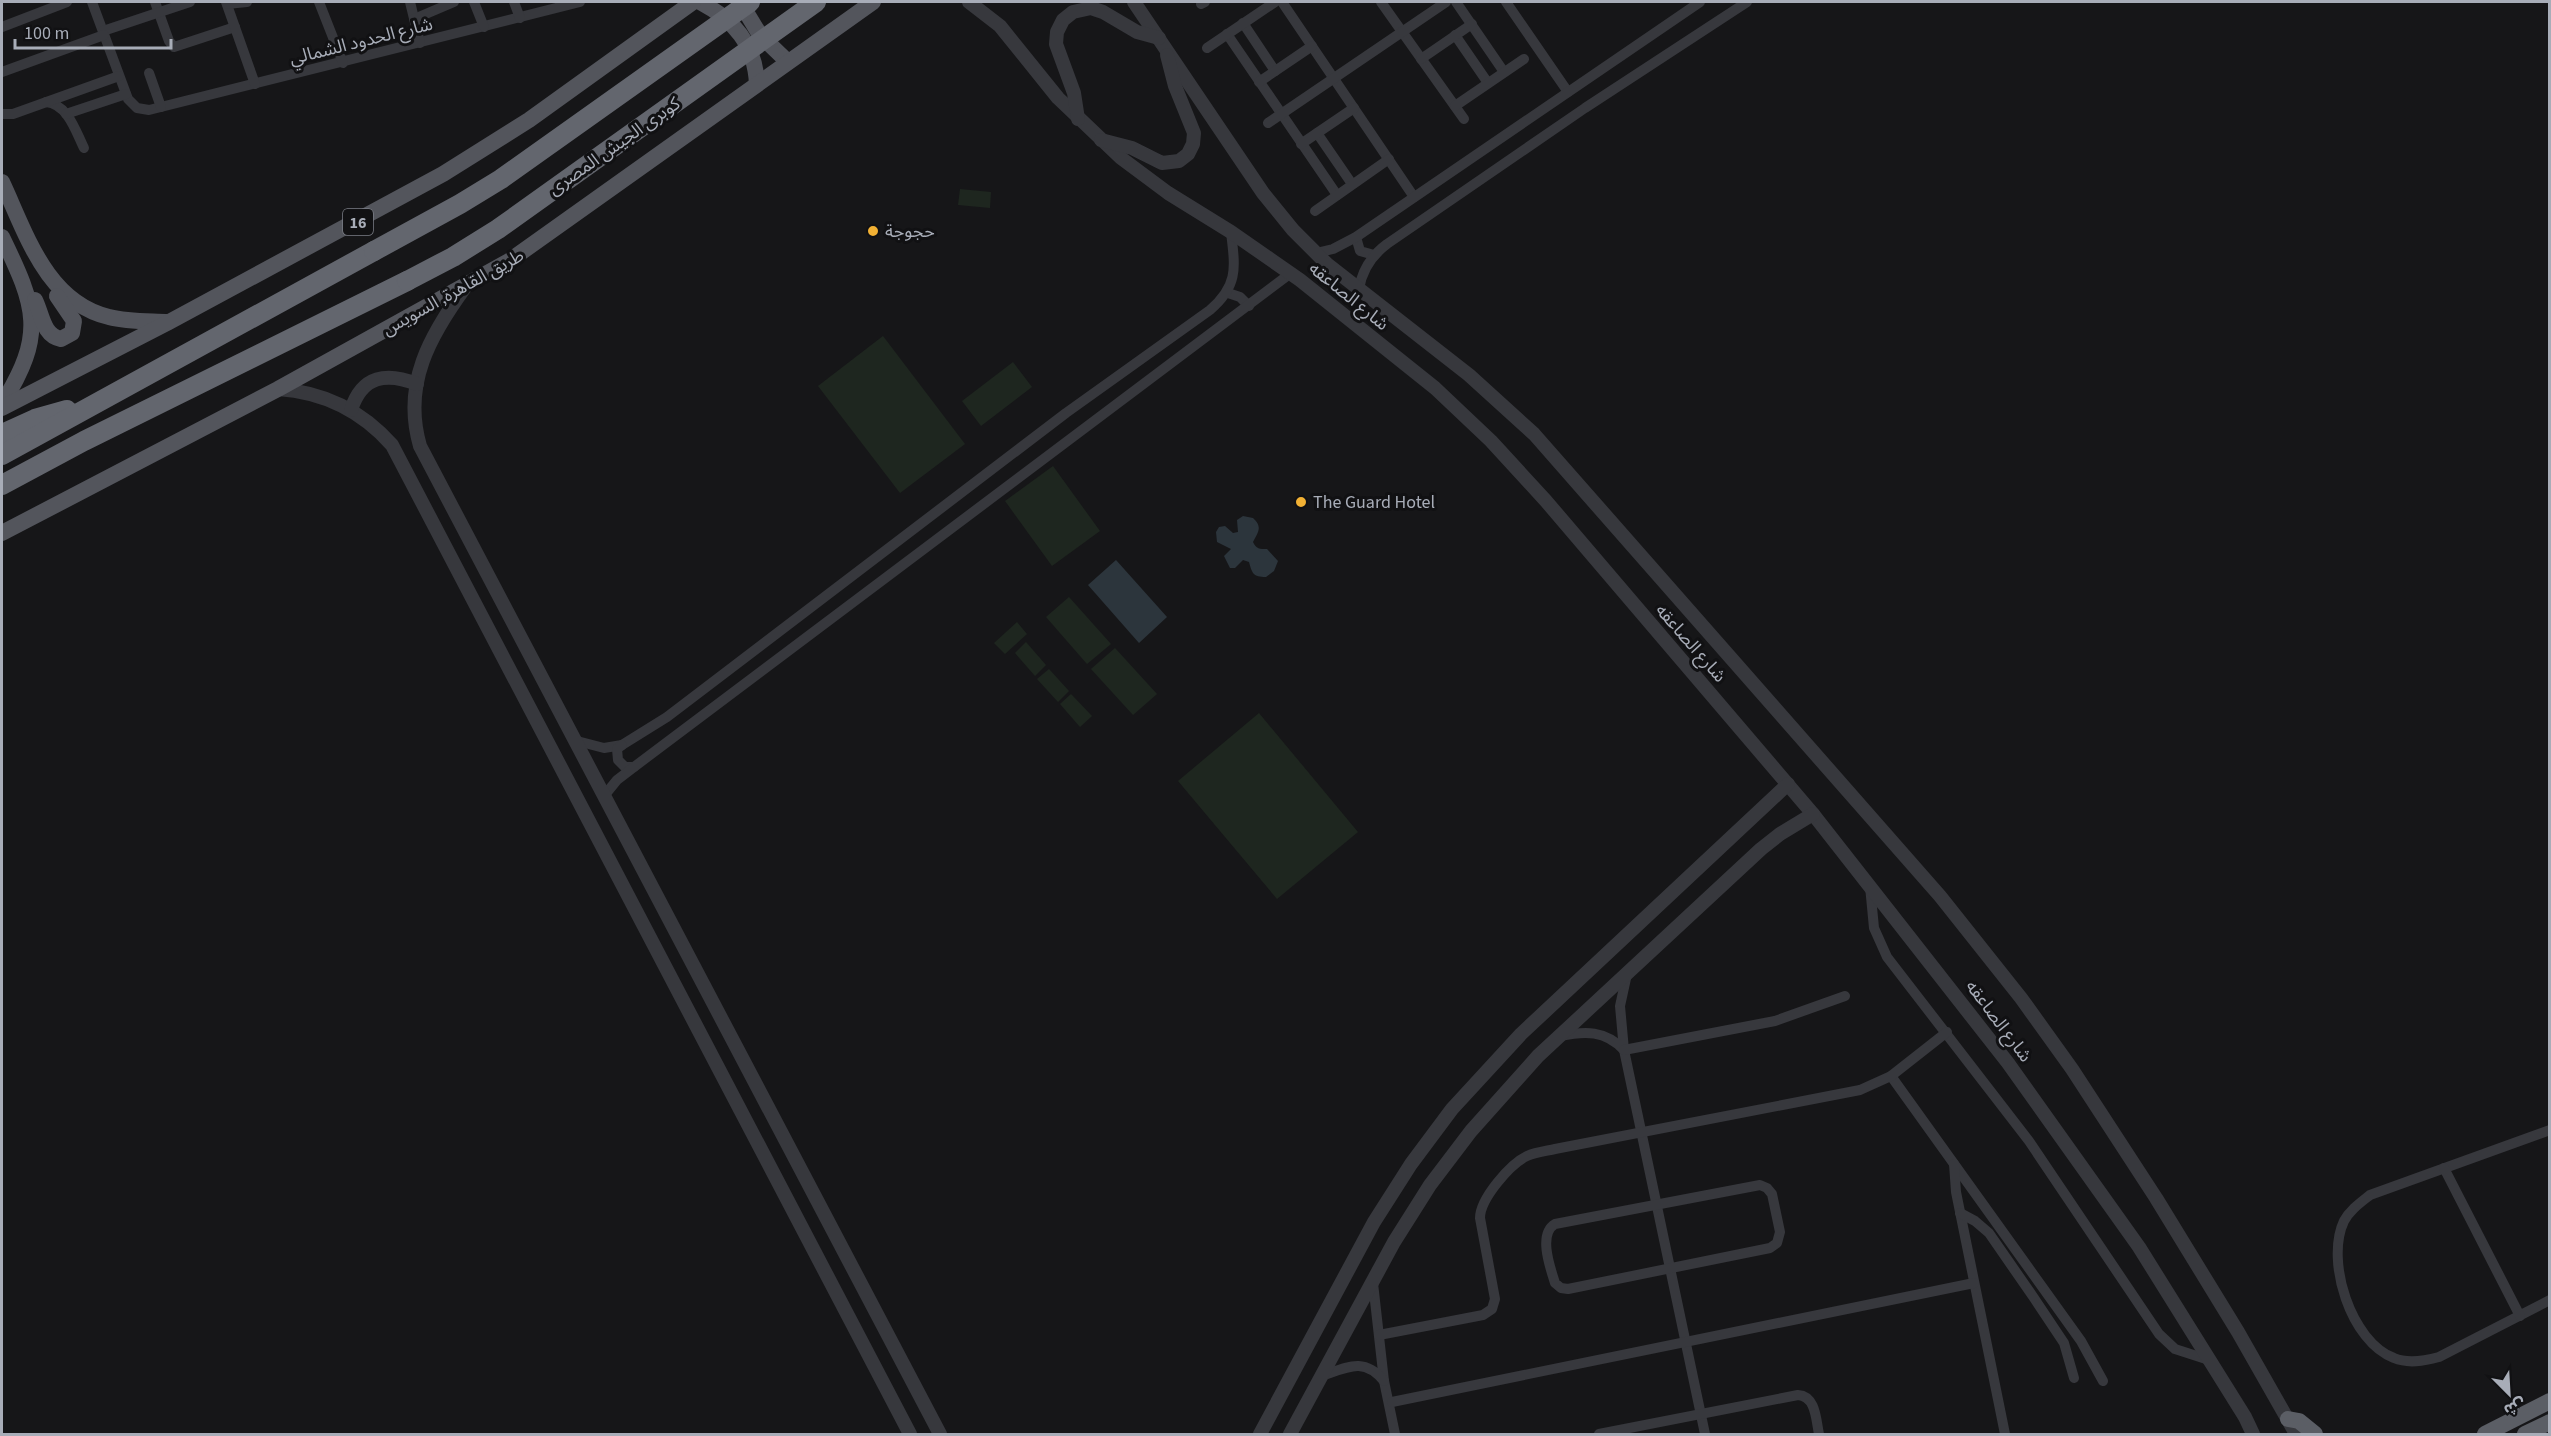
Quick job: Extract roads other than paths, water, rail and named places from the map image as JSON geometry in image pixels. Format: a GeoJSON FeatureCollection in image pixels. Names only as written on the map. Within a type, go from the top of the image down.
{"type":"FeatureCollection","features":[{"type":"Feature","properties":{"kind":"highway","name":"16"},"geometry":{"type":"LineString","coordinates":[[2,455],[451,209],[501,179],[750,2]]}},
{"type":"Feature","properties":{"kind":"highway","name":"كوبرى الجيش المصرى"},"geometry":{"type":"LineString","coordinates":[[407,281],[453,257],[498,229],[816,2]]}},
{"type":"Feature","properties":{"kind":"highway","name":"طريق القاهرة, السويس"},"geometry":{"type":"LineString","coordinates":[[2,485],[84,441],[407,281]]}},
{"type":"Feature","properties":{"kind":"highway","name":"16"},"geometry":{"type":"LineString","coordinates":[[2,434],[48,414],[90,406]]}},
{"type":"Feature","properties":{"kind":"highway"},"geometry":{"type":"LineString","coordinates":[[2485,1434],[2550,1401]]}},
{"type":"Feature","properties":{"kind":"highway"},"geometry":{"type":"LineString","coordinates":[[2288,1419],[2299,1421],[2314,1434]]}},
{"type":"Feature","properties":{"kind":"highway"},"geometry":{"type":"LineString","coordinates":[[2525,1434],[2550,1422]]}},
{"type":"Feature","properties":{"kind":"main road","name":"16"},"geometry":{"type":"LineString","coordinates":[[2,408],[381,210],[451,169],[529,120],[693,2]]}},
{"type":"Feature","properties":{"kind":"main road"},"geometry":{"type":"LineString","coordinates":[[700,2],[726,17],[741,33],[752,52],[757,84]]}},
{"type":"Feature","properties":{"kind":"main road"},"geometry":{"type":"LineString","coordinates":[[740,2],[760,35],[788,62]]}},
{"type":"Feature","properties":{"kind":"main road","name":"طريق القاهرة, السويس"},"geometry":{"type":"LineString","coordinates":[[2,532],[278,389],[530,248],[873,2]]}},
{"type":"Feature","properties":{"kind":"main road"},"geometry":{"type":"LineString","coordinates":[[2,182],[55,292],[74,321],[74,329],[69,336],[61,339],[49,334],[38,307],[26,290],[2,237]]}},
{"type":"Feature","properties":{"kind":"main road"},"geometry":{"type":"LineString","coordinates":[[48,276],[64,294],[95,313],[130,321],[169,322]]}},
{"type":"Feature","properties":{"kind":"main road"},"geometry":{"type":"LineString","coordinates":[[2,404],[18,377],[30,346],[31,312],[26,290]]}},
{"type":"Feature","properties":{"kind":"street"},"geometry":{"type":"LineString","coordinates":[[2,27],[67,2]]}},
{"type":"Feature","properties":{"kind":"street"},"geometry":{"type":"LineString","coordinates":[[66,114],[126,94],[92,2]]}},
{"type":"Feature","properties":{"kind":"street"},"geometry":{"type":"LineString","coordinates":[[2,72],[104,33],[157,7],[190,2]]}},
{"type":"Feature","properties":{"kind":"street"},"geometry":{"type":"LineString","coordinates":[[247,2],[227,3],[255,84]]}},
{"type":"Feature","properties":{"kind":"street"},"geometry":{"type":"LineString","coordinates":[[319,2],[343,63]]}},
{"type":"Feature","properties":{"kind":"street"},"geometry":{"type":"LineString","coordinates":[[410,2],[420,43]]}},
{"type":"Feature","properties":{"kind":"street"},"geometry":{"type":"LineString","coordinates":[[414,18],[454,2]]}},
{"type":"Feature","properties":{"kind":"street"},"geometry":{"type":"LineString","coordinates":[[474,2],[484,27]]}},
{"type":"Feature","properties":{"kind":"street"},"geometry":{"type":"LineString","coordinates":[[514,2],[520,18]]}},
{"type":"Feature","properties":{"kind":"street","name":"شارع الحدود الشمالي"},"geometry":{"type":"LineString","coordinates":[[126,94],[137,108],[149,110],[580,2]]}},
{"type":"Feature","properties":{"kind":"street","name":"شارع الصاعقه"},"geometry":{"type":"LineString","coordinates":[[969,2],[1000,26],[1038,75],[1099,139],[1168,194],[1231,232],[1291,273],[1435,388],[1491,441],[1546,501],[1813,814],[1988,1036],[2064,1139],[2139,1247],[2245,1417],[2253,1434]]}},
{"type":"Feature","properties":{"kind":"street","name":"شارع الصاعقه"},"geometry":{"type":"LineString","coordinates":[[1134,2],[1263,193],[1293,230],[1359,290],[1492,394],[1554,455],[1968,930],[2047,1033],[2120,1142],[2197,1263],[2296,1434]]}},
{"type":"Feature","properties":{"kind":"street"},"geometry":{"type":"LineString","coordinates":[[1207,48],[1275,2]]}},
{"type":"Feature","properties":{"kind":"street"},"geometry":{"type":"LineString","coordinates":[[1282,2],[1414,197]]}},
{"type":"Feature","properties":{"kind":"street"},"geometry":{"type":"LineString","coordinates":[[1381,2],[1464,119]]}},
{"type":"Feature","properties":{"kind":"street"},"geometry":{"type":"LineString","coordinates":[[1268,123],[1446,2]]}},
{"type":"Feature","properties":{"kind":"street"},"geometry":{"type":"LineString","coordinates":[[1456,2],[1504,72]]}},
{"type":"Feature","properties":{"kind":"street"},"geometry":{"type":"LineString","coordinates":[[1506,2],[1568,92]]}},
{"type":"Feature","properties":{"kind":"street"},"geometry":{"type":"LineString","coordinates":[[1316,253],[1341,246],[1356,237],[1700,2]]}},
{"type":"Feature","properties":{"kind":"street"},"geometry":{"type":"LineString","coordinates":[[1359,290],[1362,275],[1374,255],[1508,160],[1747,2]]}},
{"type":"Feature","properties":{"kind":"street"},"geometry":{"type":"LineString","coordinates":[[157,7],[169,41],[174,47],[235,27]]}},
{"type":"Feature","properties":{"kind":"street"},"geometry":{"type":"LineString","coordinates":[[1078,119],[1074,93],[1056,44],[1057,32],[1063,20],[1072,12],[1091,8],[1162,42],[1175,86],[1193,127],[1194,139],[1191,149],[1179,161],[1162,163],[1121,144],[1099,139]]}},
{"type":"Feature","properties":{"kind":"street"},"geometry":{"type":"LineString","coordinates":[[1243,23],[1275,71]]}},
{"type":"Feature","properties":{"kind":"street"},"geometry":{"type":"LineString","coordinates":[[1421,58],[1472,24]]}},
{"type":"Feature","properties":{"kind":"street"},"geometry":{"type":"LineString","coordinates":[[1227,34],[1336,195]]}},
{"type":"Feature","properties":{"kind":"street"},"geometry":{"type":"LineString","coordinates":[[1455,35],[1488,83]]}},
{"type":"Feature","properties":{"kind":"street"},"geometry":{"type":"LineString","coordinates":[[1259,82],[1312,46]]}},
{"type":"Feature","properties":{"kind":"street"},"geometry":{"type":"LineString","coordinates":[[1455,106],[1524,59]]}},
{"type":"Feature","properties":{"kind":"street"},"geometry":{"type":"LineString","coordinates":[[149,73],[161,107]]}},
{"type":"Feature","properties":{"kind":"street"},"geometry":{"type":"LineString","coordinates":[[7,114],[119,76]]}},
{"type":"Feature","properties":{"kind":"street"},"geometry":{"type":"LineString","coordinates":[[46,102],[58,105],[66,114],[84,148]]}},
{"type":"Feature","properties":{"kind":"street"},"geometry":{"type":"LineString","coordinates":[[1301,144],[1354,108]]}},
{"type":"Feature","properties":{"kind":"street"},"geometry":{"type":"LineString","coordinates":[[1317,133],[1352,184]]}},
{"type":"Feature","properties":{"kind":"street"},"geometry":{"type":"LineString","coordinates":[[1315,211],[1389,159]]}},
{"type":"Feature","properties":{"kind":"street"},"geometry":{"type":"LineString","coordinates":[[634,767],[625,767],[618,760],[617,749],[667,717],[1047,427],[1210,310],[1228,293],[1234,267],[1231,232]]}},
{"type":"Feature","properties":{"kind":"street"},"geometry":{"type":"LineString","coordinates":[[1356,237],[1360,251],[1374,255]]}},
{"type":"Feature","properties":{"kind":"street"},"geometry":{"type":"LineString","coordinates":[[604,796],[617,780],[634,767],[1291,273]]}},
{"type":"Feature","properties":{"kind":"street"},"geometry":{"type":"LineString","coordinates":[[466,285],[436,329],[423,359],[417,384],[414,425],[420,446],[940,1434]]}},
{"type":"Feature","properties":{"kind":"street"},"geometry":{"type":"LineString","coordinates":[[1228,293],[1240,297],[1249,306]]}},
{"type":"Feature","properties":{"kind":"street"},"geometry":{"type":"LineString","coordinates":[[351,410],[359,392],[374,380],[394,376],[417,384]]}},
{"type":"Feature","properties":{"kind":"street"},"geometry":{"type":"LineString","coordinates":[[278,389],[323,397],[351,410],[373,425],[392,445],[910,1434]]}},
{"type":"Feature","properties":{"kind":"street"},"geometry":{"type":"LineString","coordinates":[[577,741],[604,748],[622,745]]}},
{"type":"Feature","properties":{"kind":"street"},"geometry":{"type":"LineString","coordinates":[[1260,1434],[1374,1222],[1411,1164],[1452,1109],[1521,1034],[1788,784]]}},
{"type":"Feature","properties":{"kind":"street"},"geometry":{"type":"LineString","coordinates":[[1290,1434],[1412,1213],[1450,1158],[1492,1105],[1560,1036],[1770,841],[1813,814]]}},
{"type":"Feature","properties":{"kind":"street"},"geometry":{"type":"LineString","coordinates":[[1870,886],[1872,922],[1878,942],[1887,957],[2029,1141],[2159,1334],[2175,1349],[2209,1360]]}},
{"type":"Feature","properties":{"kind":"street"},"geometry":{"type":"LineString","coordinates":[[1627,974],[1620,1006],[1624,1050],[1705,1434]]}},
{"type":"Feature","properties":{"kind":"street"},"geometry":{"type":"LineString","coordinates":[[1624,1050],[1775,1021],[1845,996]]}},
{"type":"Feature","properties":{"kind":"street"},"geometry":{"type":"LineString","coordinates":[[1560,1036],[1582,1032],[1601,1034],[1624,1050]]}},
{"type":"Feature","properties":{"kind":"street"},"geometry":{"type":"LineString","coordinates":[[1379,1335],[1483,1315],[1492,1309],[1495,1299],[1480,1213],[1484,1203],[1507,1173],[1521,1160],[1535,1153],[1850,1093],[1891,1076],[1947,1032]]}},
{"type":"Feature","properties":{"kind":"street"},"geometry":{"type":"LineString","coordinates":[[1891,1076],[2081,1341],[2103,1381]]}},
{"type":"Feature","properties":{"kind":"street"},"geometry":{"type":"LineString","coordinates":[[2550,1130],[2370,1195],[2355,1207],[2345,1221],[2340,1233],[2339,1259],[2342,1285],[2356,1324],[2370,1342],[2392,1358],[2424,1361],[2439,1357],[2550,1300]]}},
{"type":"Feature","properties":{"kind":"street"},"geometry":{"type":"LineString","coordinates":[[1954,1164],[1954,1183],[2005,1434]]}},
{"type":"Feature","properties":{"kind":"street"},"geometry":{"type":"LineString","coordinates":[[2444,1168],[2520,1316]]}},
{"type":"Feature","properties":{"kind":"street"},"geometry":{"type":"LineString","coordinates":[[1755,1185],[1767,1188],[1773,1198],[1780,1232],[1779,1240],[1774,1246],[1670,1269],[1564,1289],[1558,1285],[1554,1279],[1546,1241],[1546,1233],[1555,1224],[1656,1204],[1755,1185]]}},
{"type":"Feature","properties":{"kind":"street"},"geometry":{"type":"LineString","coordinates":[[1960,1213],[1975,1221],[1989,1233],[2046,1315],[2064,1342],[2074,1378]]}},
{"type":"Feature","properties":{"kind":"street"},"geometry":{"type":"LineString","coordinates":[[1373,1282],[1384,1381],[1395,1434]]}},
{"type":"Feature","properties":{"kind":"street"},"geometry":{"type":"LineString","coordinates":[[1392,1402],[1974,1283]]}},
{"type":"Feature","properties":{"kind":"street"},"geometry":{"type":"LineString","coordinates":[[1322,1376],[1359,1365],[1372,1369],[1384,1381]]}},
{"type":"Feature","properties":{"kind":"street"},"geometry":{"type":"LineString","coordinates":[[1599,1434],[1802,1395],[1809,1398],[1813,1405],[1819,1434]]}},
{"type":"Feature","properties":{"kind":"place","name":"حجوجة"},"geometry":{"type":"Point","coordinates":[873,231]}},
{"type":"Feature","properties":{"kind":"place","name":"The Guard Hotel"},"geometry":{"type":"Point","coordinates":[1301,502]}}]}
